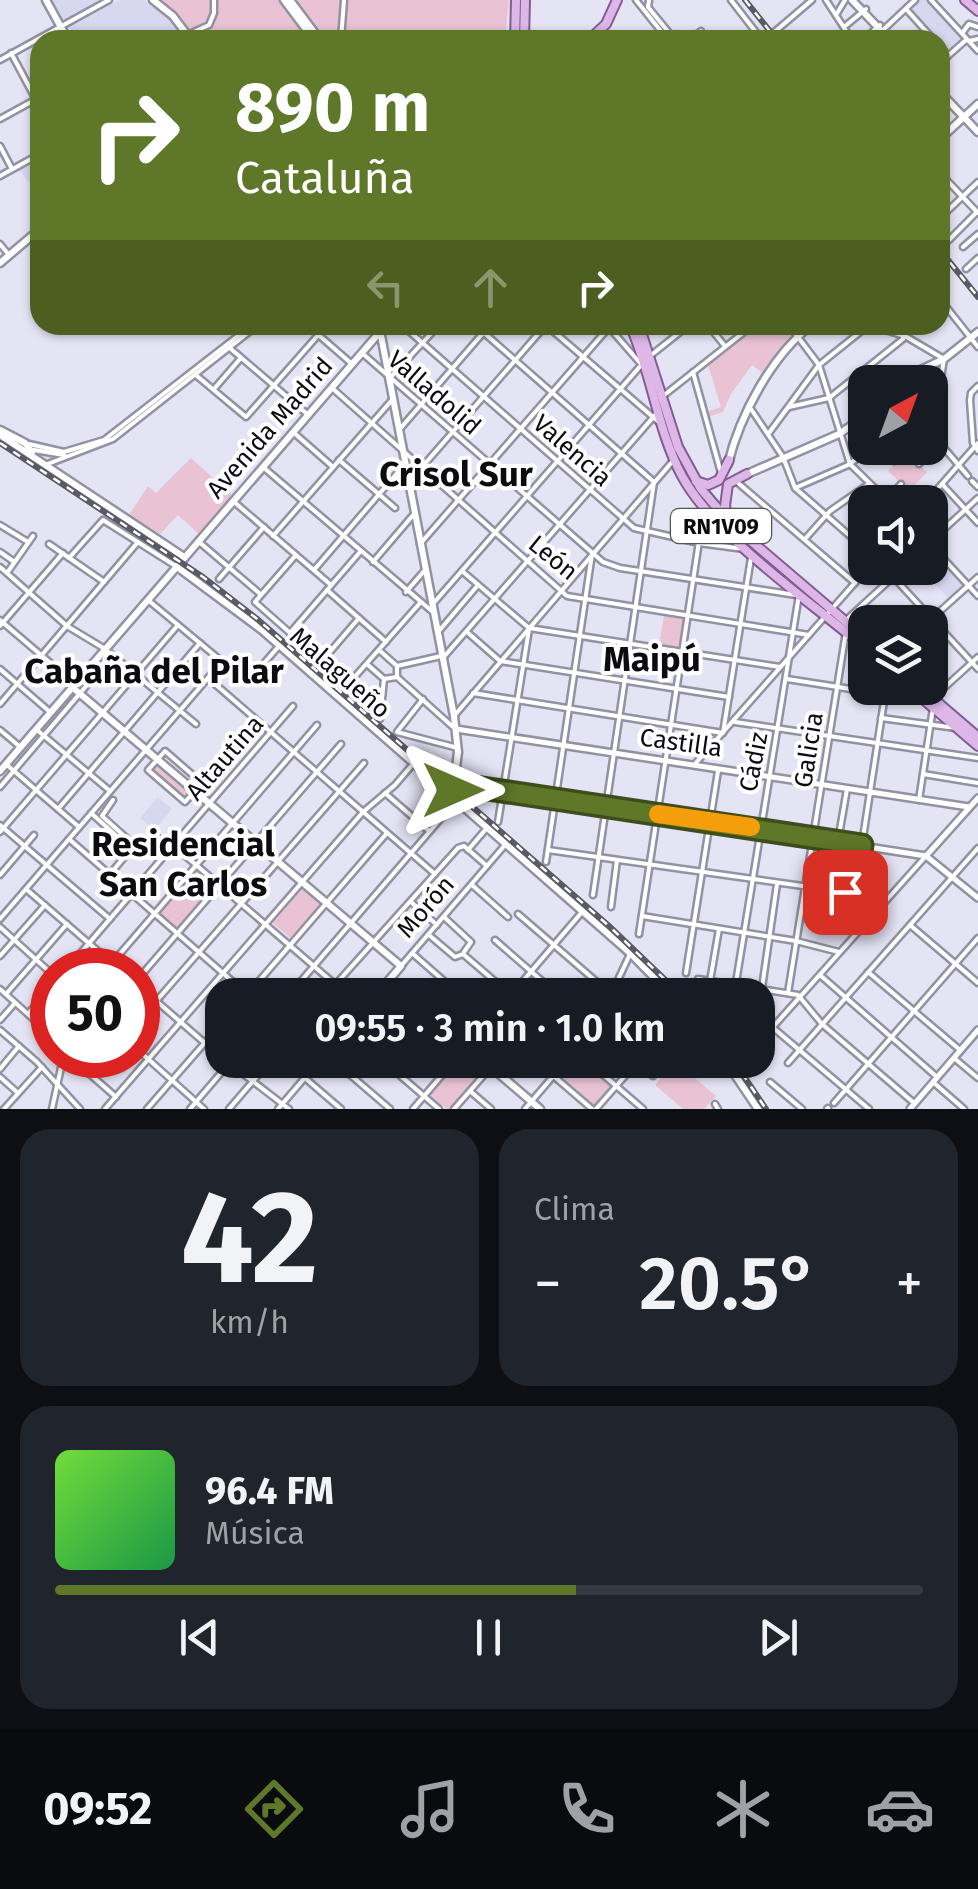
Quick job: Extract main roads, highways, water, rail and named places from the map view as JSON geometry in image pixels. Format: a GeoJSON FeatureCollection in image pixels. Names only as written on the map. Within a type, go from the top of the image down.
{"type":"FeatureCollection","features":[{"type":"Feature","properties":{"kind":"main road"},"geometry":{"type":"LineString","coordinates":[[45,0],[62,30]]}},
{"type":"Feature","properties":{"kind":"main road"},"geometry":{"type":"LineString","coordinates":[[153,0],[182,30]]}},
{"type":"Feature","properties":{"kind":"main road"},"geometry":{"type":"LineString","coordinates":[[287,0],[310,30]]}},
{"type":"Feature","properties":{"kind":"main road"},"geometry":{"type":"LineString","coordinates":[[601,30],[619,0]]}},
{"type":"Feature","properties":{"kind":"main road"},"geometry":{"type":"LineString","coordinates":[[851,0],[883,30]]}},
{"type":"Feature","properties":{"kind":"main road"},"geometry":{"type":"LineString","coordinates":[[965,0],[978,11]]}},
{"type":"Feature","properties":{"kind":"main road"},"geometry":{"type":"LineString","coordinates":[[514,30],[520,3]]}},
{"type":"Feature","properties":{"kind":"main road"},"geometry":{"type":"LineString","coordinates":[[520,3],[524,30]]}},
{"type":"Feature","properties":{"kind":"main road"},"geometry":{"type":"LineString","coordinates":[[950,102],[978,132]]}},
{"type":"Feature","properties":{"kind":"main road"},"geometry":{"type":"LineString","coordinates":[[950,130],[978,104]]}},
{"type":"Feature","properties":{"kind":"main road"},"geometry":{"type":"LineString","coordinates":[[0,262],[30,236]]}},
{"type":"Feature","properties":{"kind":"main road"},"geometry":{"type":"LineString","coordinates":[[932,365],[978,332]]}},
{"type":"Feature","properties":{"kind":"main road","name":"Avenida Madrid"},"geometry":{"type":"LineString","coordinates":[[0,771],[376,335]]}},
{"type":"Feature","properties":{"kind":"main road"},"geometry":{"type":"LineString","coordinates":[[383,335],[456,729],[455,802]]}},
{"type":"Feature","properties":{"kind":"main road","name":"RN1V09"},"geometry":{"type":"LineString","coordinates":[[634,335],[662,396],[691,479],[730,526],[829,612],[848,634]]}},
{"type":"Feature","properties":{"kind":"main road","name":"RN1V09"},"geometry":{"type":"LineString","coordinates":[[641,335],[656,414],[674,459],[704,508],[799,594],[848,623]]}},
{"type":"Feature","properties":{"kind":"main road"},"geometry":{"type":"LineString","coordinates":[[720,506],[734,478],[729,460],[748,405],[799,335]]}},
{"type":"Feature","properties":{"kind":"main road"},"geometry":{"type":"LineString","coordinates":[[648,374],[674,450],[691,479],[710,485],[734,478]]}},
{"type":"Feature","properties":{"kind":"main road"},"geometry":{"type":"LineString","coordinates":[[706,488],[848,428]]}},
{"type":"Feature","properties":{"kind":"main road"},"geometry":{"type":"LineString","coordinates":[[0,432],[11,442],[27,447]]}},
{"type":"Feature","properties":{"kind":"main road"},"geometry":{"type":"LineString","coordinates":[[0,432],[184,557]]}},
{"type":"Feature","properties":{"kind":"main road"},"geometry":{"type":"LineString","coordinates":[[734,478],[728,484],[725,506],[730,526],[793,582],[799,594]]}},
{"type":"Feature","properties":{"kind":"main road","name":"Malagueño"},"geometry":{"type":"LineString","coordinates":[[176,566],[279,646],[654,978]]}},
{"type":"Feature","properties":{"kind":"main road","name":"Morón"},"geometry":{"type":"LineString","coordinates":[[73,686],[401,966],[392,978]]}},
{"type":"Feature","properties":{"kind":"main road"},"geometry":{"type":"LineString","coordinates":[[933,705],[978,746]]}},
{"type":"Feature","properties":{"kind":"main road"},"geometry":{"type":"LineString","coordinates":[[935,705],[976,731]]}},
{"type":"Feature","properties":{"kind":"main road"},"geometry":{"type":"LineString","coordinates":[[504,1078],[540,1109]]}},
{"type":"Feature","properties":{"kind":"main road"},"geometry":{"type":"LineString","coordinates":[[737,1078],[758,1109]]}},
{"type":"Feature","properties":{"kind":"tunnel"},"geometry":{"type":"LineString","coordinates":[[721,516],[730,530]]}},
{"type":"Feature","properties":{"kind":"railway"},"geometry":{"type":"LineString","coordinates":[[745,0],[769,30]]}},
{"type":"Feature","properties":{"kind":"railway"},"geometry":{"type":"LineString","coordinates":[[950,262],[978,297]]}},
{"type":"Feature","properties":{"kind":"railway"},"geometry":{"type":"LineString","coordinates":[[0,443],[203,577],[256,618],[609,926],[663,978]]}},
{"type":"Feature","properties":{"kind":"railway"},"geometry":{"type":"LineString","coordinates":[[745,1078],[766,1109]]}},
{"type":"Feature","properties":{"kind":"district","name":"Crisol Sur"},"geometry":{"type":"Point","coordinates":[456,474]}},
{"type":"Feature","properties":{"kind":"district","name":"Maipú"},"geometry":{"type":"Point","coordinates":[652,659]}},
{"type":"Feature","properties":{"kind":"district","name":"Cabaña del Pilar"},"geometry":{"type":"Point","coordinates":[154,671]}},
{"type":"Feature","properties":{"kind":"district","name":"Residencial San Carlos"},"geometry":{"type":"Point","coordinates":[183,864]}}]}
